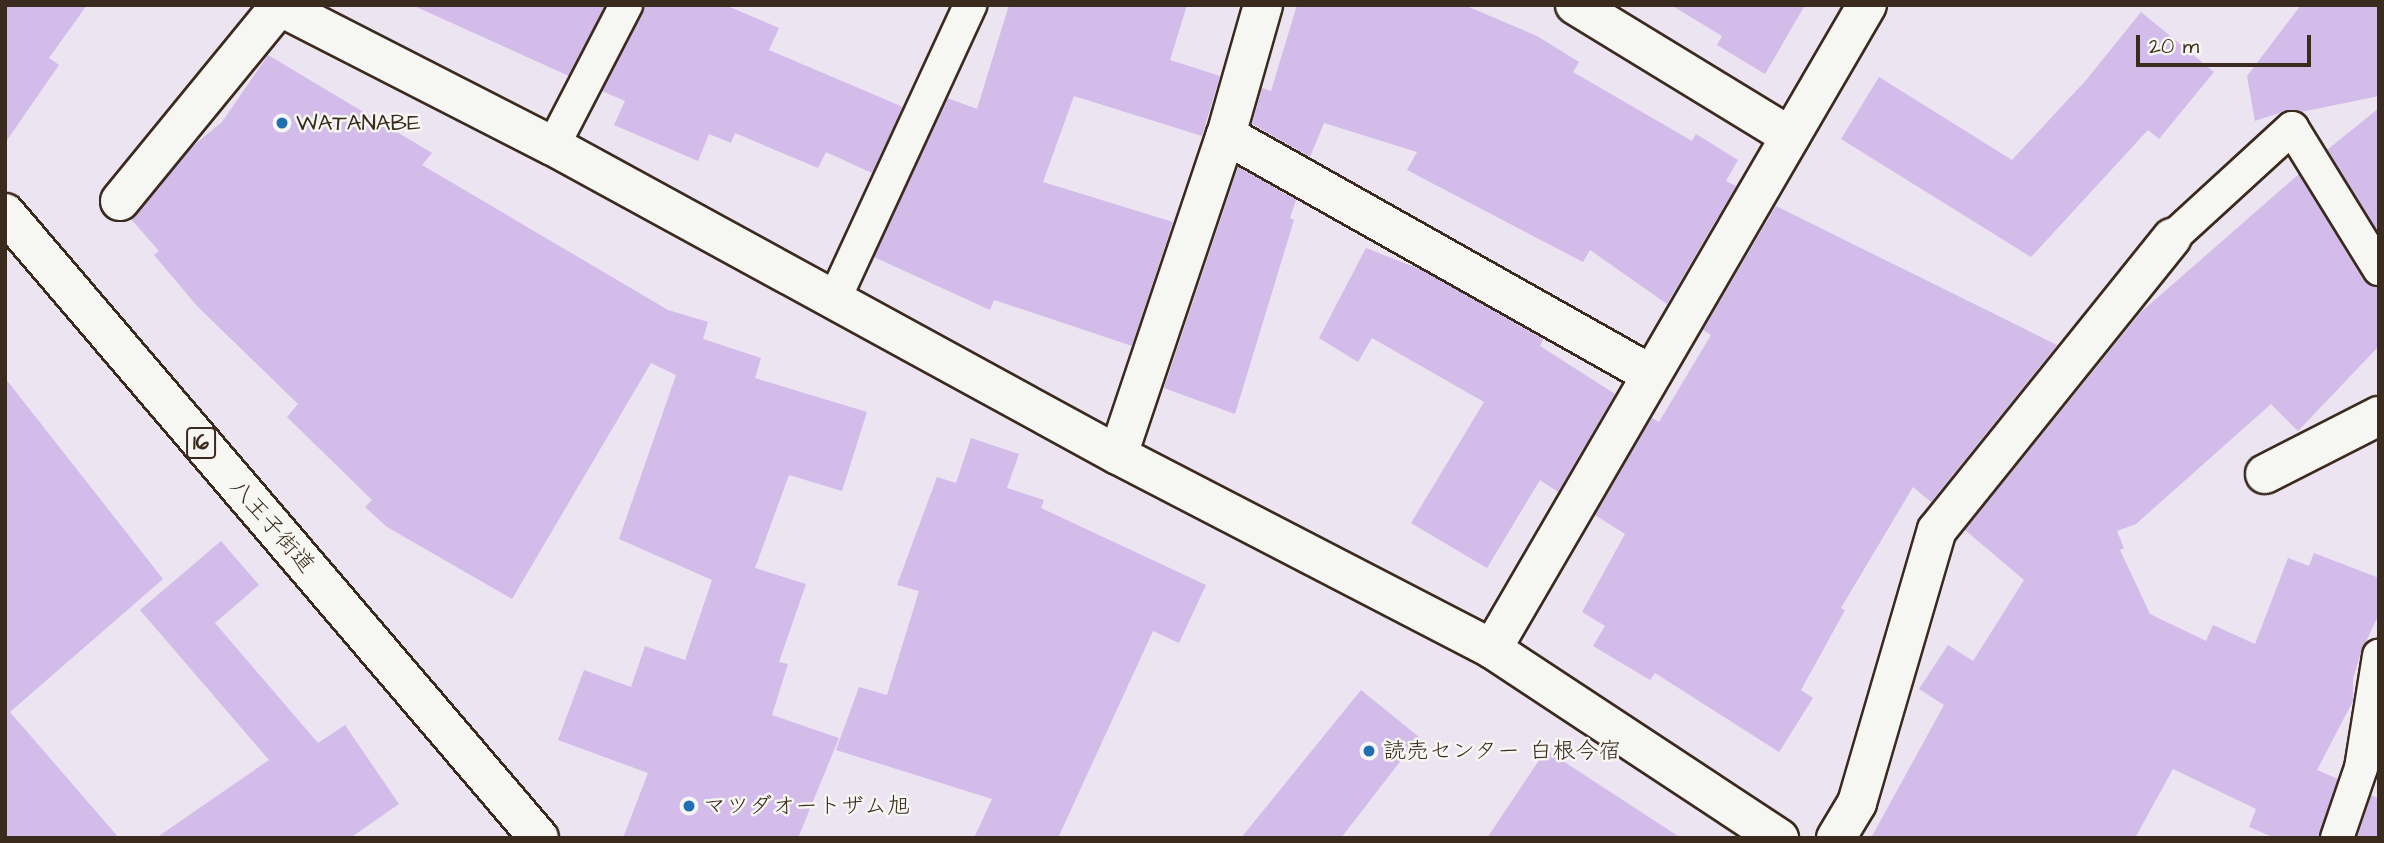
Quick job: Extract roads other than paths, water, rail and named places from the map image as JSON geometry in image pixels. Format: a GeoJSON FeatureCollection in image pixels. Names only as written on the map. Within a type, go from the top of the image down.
{"type":"FeatureCollection","features":[{"type":"Feature","properties":{"kind":"main road"},"geometry":{"type":"LineString","coordinates":[[1118,454],[1226,135],[1263,5]]}},
{"type":"Feature","properties":{"kind":"main road"},"geometry":{"type":"LineString","coordinates":[[1574,5],[1790,136]]}},
{"type":"Feature","properties":{"kind":"main road"},"geometry":{"type":"LineString","coordinates":[[1492,649],[1867,5]]}},
{"type":"Feature","properties":{"kind":"main road"},"geometry":{"type":"LineString","coordinates":[[120,201],[279,6],[553,146],[1118,454],[1492,649],[1779,838]]}},
{"type":"Feature","properties":{"kind":"main road"},"geometry":{"type":"LineString","coordinates":[[1226,135],[1650,374]]}},
{"type":"Feature","properties":{"kind":"main road","name":"八王子街道"},"geometry":{"type":"LineString","coordinates":[[5,213],[539,838]]}},
{"type":"Feature","properties":{"kind":"main road"},"geometry":{"type":"LineString","coordinates":[[1836,838],[1857,803],[1937,530],[2172,238]]}},
{"type":"Feature","properties":{"kind":"main road"},"geometry":{"type":"LineString","coordinates":[[2264,474],[2379,416]]}},
{"type":"Feature","properties":{"kind":"lane"},"geometry":{"type":"LineString","coordinates":[[553,146],[626,5]]}},
{"type":"Feature","properties":{"kind":"lane"},"geometry":{"type":"LineString","coordinates":[[834,300],[970,5]]}},
{"type":"Feature","properties":{"kind":"lane"},"geometry":{"type":"LineString","coordinates":[[2172,238],[2292,128],[2379,269]]}},
{"type":"Feature","properties":{"kind":"lane"},"geometry":{"type":"LineString","coordinates":[[2337,838],[2361,768],[2379,655]]}},
{"type":"Feature","properties":{"kind":"place","name":"WATANABE"},"geometry":{"type":"Point","coordinates":[282,123]}},
{"type":"Feature","properties":{"kind":"place","name":"読売センター 白根今宿"},"geometry":{"type":"Point","coordinates":[1369,751]}},
{"type":"Feature","properties":{"kind":"place","name":"マツダオートザム旭"},"geometry":{"type":"Point","coordinates":[689,806]}}]}
